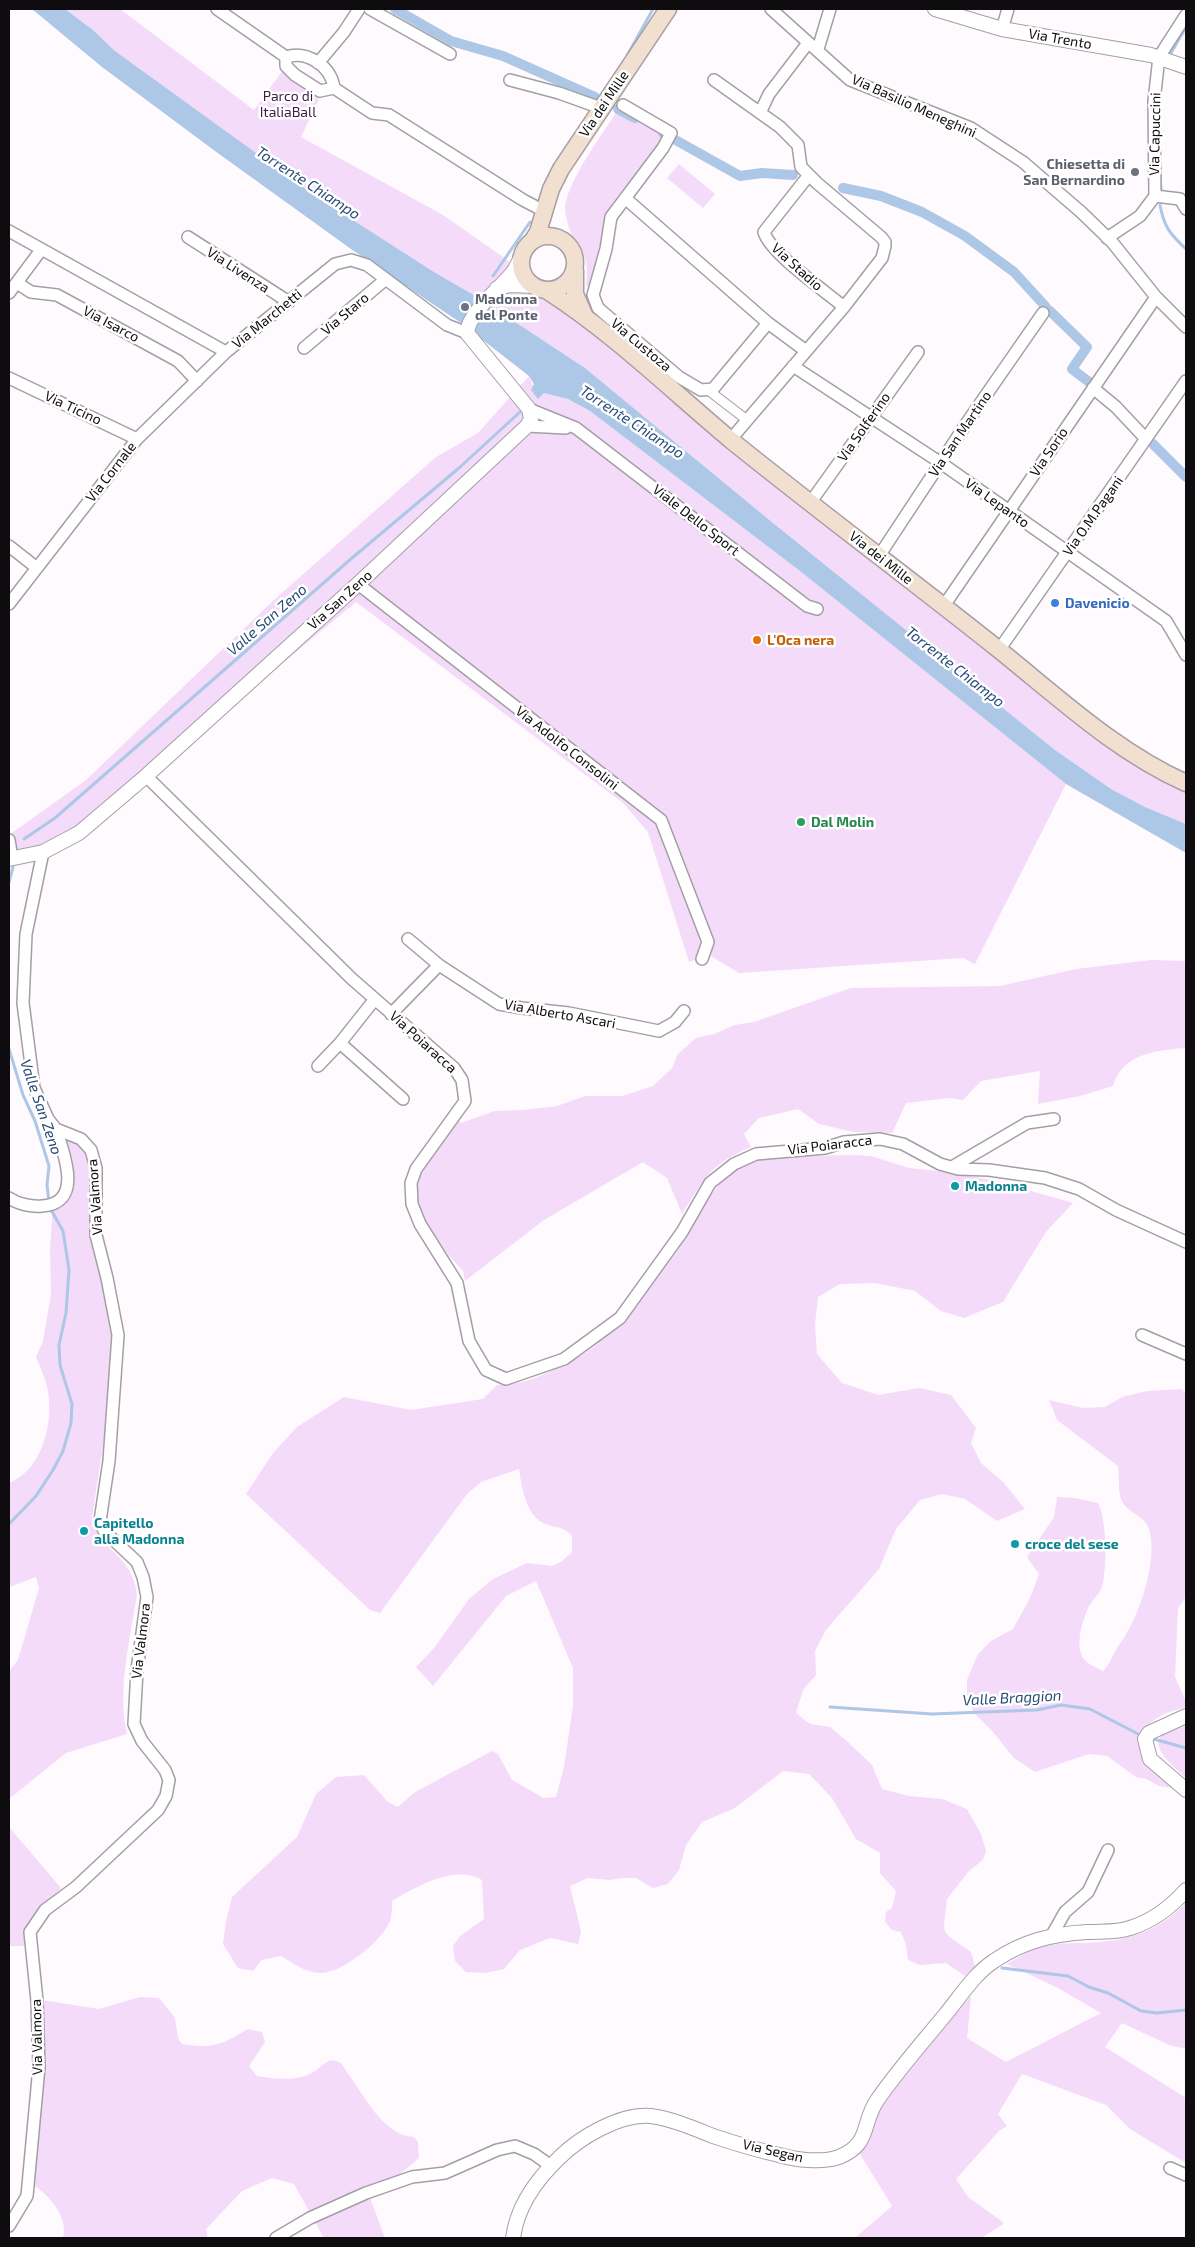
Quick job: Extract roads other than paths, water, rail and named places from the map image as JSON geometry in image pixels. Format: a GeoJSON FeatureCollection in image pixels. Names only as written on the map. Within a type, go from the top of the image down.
{"type":"FeatureCollection","features":[{"type":"Feature","properties":{"kind":"main road","name":"Via dei Mille"},"geometry":{"type":"LineString","coordinates":[[666,11],[561,169],[549,195],[538,232],[524,250],[522,256],[522,270],[528,281],[586,319],[731,440],[999,650],[1073,713],[1158,770],[1186,783]]}},
{"type":"Feature","properties":{"kind":"main road","name":"Via dei Mille"},"geometry":{"type":"LineString","coordinates":[[549,195],[557,232],[573,251],[575,294],[586,319]]}},
{"type":"Feature","properties":{"kind":"main road"},"geometry":{"type":"LineString","coordinates":[[533,240],[546,236],[559,238],[564,241]]}},
{"type":"Feature","properties":{"kind":"main road"},"geometry":{"type":"LineString","coordinates":[[539,288],[564,285],[569,281],[575,270]]}},
{"type":"Feature","properties":{"kind":"street"},"geometry":{"type":"LineString","coordinates":[[217,9],[286,57],[301,54],[318,63],[328,70],[333,79],[334,88]]}},
{"type":"Feature","properties":{"kind":"street"},"geometry":{"type":"LineString","coordinates":[[318,63],[344,32],[359,9]]}},
{"type":"Feature","properties":{"kind":"street"},"geometry":{"type":"LineString","coordinates":[[370,9],[450,54]]}},
{"type":"Feature","properties":{"kind":"street","name":"Via Basilio Meneghini"},"geometry":{"type":"LineString","coordinates":[[771,9],[850,80],[970,128],[1023,162],[1081,212],[1186,328]]}},
{"type":"Feature","properties":{"kind":"street"},"geometry":{"type":"LineString","coordinates":[[818,50],[830,9]]}},
{"type":"Feature","properties":{"kind":"street","name":"Via Trento"},"geometry":{"type":"LineString","coordinates":[[935,9],[1002,29],[1159,57],[1186,67]]}},
{"type":"Feature","properties":{"kind":"street"},"geometry":{"type":"LineString","coordinates":[[1002,29],[1008,9]]}},
{"type":"Feature","properties":{"kind":"street","name":"Via Capuccini"},"geometry":{"type":"LineString","coordinates":[[1106,238],[1140,216],[1155,196],[1154,101],[1159,57],[1186,15]]}},
{"type":"Feature","properties":{"kind":"street"},"geometry":{"type":"LineString","coordinates":[[760,113],[769,94],[808,43]]}},
{"type":"Feature","properties":{"kind":"street"},"geometry":{"type":"LineString","coordinates":[[286,57],[286,66],[305,82],[320,91],[334,88],[372,112],[390,115],[523,200],[544,211]]}},
{"type":"Feature","properties":{"kind":"street"},"geometry":{"type":"LineString","coordinates":[[510,80],[559,92],[602,108]]}},
{"type":"Feature","properties":{"kind":"street"},"geometry":{"type":"LineString","coordinates":[[714,80],[780,127],[798,145],[801,167],[885,242],[882,258],[844,307],[731,440]]}},
{"type":"Feature","properties":{"kind":"street","name":"Via Custoza"},"geometry":{"type":"LineString","coordinates":[[623,105],[671,133],[664,148],[611,217],[606,249],[593,295],[598,308],[679,377],[701,390],[708,390]]}},
{"type":"Feature","properties":{"kind":"street","name":"Via Stadio"},"geometry":{"type":"LineString","coordinates":[[809,175],[764,232],[766,239],[786,259],[844,307]]}},
{"type":"Feature","properties":{"kind":"street"},"geometry":{"type":"LineString","coordinates":[[1155,196],[1180,199],[1186,209]]}},
{"type":"Feature","properties":{"kind":"street"},"geometry":{"type":"LineString","coordinates":[[625,198],[768,323],[806,351]]}},
{"type":"Feature","properties":{"kind":"street","name":"Via Marchetti"},"geometry":{"type":"LineString","coordinates":[[9,231],[226,352],[335,264],[351,260],[367,265],[446,325],[467,330]]}},
{"type":"Feature","properties":{"kind":"street","name":"Via Livenza"},"geometry":{"type":"LineString","coordinates":[[188,237],[289,302]]}},
{"type":"Feature","properties":{"kind":"street"},"geometry":{"type":"LineString","coordinates":[[9,294],[41,250]]}},
{"type":"Feature","properties":{"kind":"street"},"geometry":{"type":"LineString","coordinates":[[522,256],[515,270],[497,288],[467,330],[529,409],[531,419],[527,426],[576,428]]}},
{"type":"Feature","properties":{"kind":"street","name":"Via Staro"},"geometry":{"type":"LineString","coordinates":[[304,348],[386,279]]}},
{"type":"Feature","properties":{"kind":"street","name":"Via Isarco"},"geometry":{"type":"LineString","coordinates":[[17,283],[31,292],[56,295],[178,360],[197,380]]}},
{"type":"Feature","properties":{"kind":"street"},"geometry":{"type":"LineString","coordinates":[[497,288],[511,285],[539,288]]}},
{"type":"Feature","properties":{"kind":"street","name":"Via Sorio"},"geometry":{"type":"LineString","coordinates":[[943,607],[1156,297]]}},
{"type":"Feature","properties":{"kind":"street","name":"Via San Martino"},"geometry":{"type":"LineString","coordinates":[[879,556],[968,421],[1043,313]]}},
{"type":"Feature","properties":{"kind":"street"},"geometry":{"type":"LineString","coordinates":[[708,390],[713,389],[768,323]]}},
{"type":"Feature","properties":{"kind":"street","name":"Via Cornale"},"geometry":{"type":"LineString","coordinates":[[9,604],[137,439],[226,352]]}},
{"type":"Feature","properties":{"kind":"street","name":"Via Solferino"},"geometry":{"type":"LineString","coordinates":[[810,503],[918,352]]}},
{"type":"Feature","properties":{"kind":"street","name":"Via Lepanto"},"geometry":{"type":"LineString","coordinates":[[793,366],[941,463],[1008,512],[1166,621],[1186,655]]}},
{"type":"Feature","properties":{"kind":"street","name":"Via Ticino"},"geometry":{"type":"LineString","coordinates":[[9,378],[137,439]]}},
{"type":"Feature","properties":{"kind":"street","name":"Via O.M.Pagani"},"geometry":{"type":"LineString","coordinates":[[999,650],[1186,381]]}},
{"type":"Feature","properties":{"kind":"street"},"geometry":{"type":"LineString","coordinates":[[1092,388],[1116,408],[1146,438]]}},
{"type":"Feature","properties":{"kind":"street"},"geometry":{"type":"LineString","coordinates":[[708,390],[747,420]]}},
{"type":"Feature","properties":{"kind":"street","name":"Viale Dello Sport"},"geometry":{"type":"LineString","coordinates":[[529,409],[576,428],[807,606],[817,609]]}},
{"type":"Feature","properties":{"kind":"street","name":"Via San Zeno"},"geometry":{"type":"LineString","coordinates":[[10,858],[43,852],[79,833],[146,776],[358,584],[527,426]]}},
{"type":"Feature","properties":{"kind":"street"},"geometry":{"type":"LineString","coordinates":[[9,546],[37,568]]}},
{"type":"Feature","properties":{"kind":"street","name":"Via Adolfo Consolini"},"geometry":{"type":"LineString","coordinates":[[358,584],[661,820],[708,942],[702,959]]}},
{"type":"Feature","properties":{"kind":"street","name":"Via Poiaracca"},"geometry":{"type":"LineString","coordinates":[[146,776],[375,1000],[454,1068],[462,1080],[466,1101],[416,1169],[411,1183],[412,1204],[420,1224],[457,1282],[469,1341],[486,1370],[506,1379],[564,1359],[620,1318],[682,1232],[710,1182],[741,1161],[756,1154],[825,1148],[844,1142],[880,1139],[903,1144],[940,1164],[952,1167],[1044,1178],[1079,1190],[1186,1242]]}},
{"type":"Feature","properties":{"kind":"street"},"geometry":{"type":"LineString","coordinates":[[9,840],[10,858]]}},
{"type":"Feature","properties":{"kind":"street"},"geometry":{"type":"LineString","coordinates":[[9,1198],[33,1207],[53,1205],[66,1192],[68,1180],[56,1129],[48,1118],[34,1088],[23,1003],[26,934],[43,852]]}},
{"type":"Feature","properties":{"kind":"street","name":"Via Alberto Ascari"},"geometry":{"type":"LineString","coordinates":[[408,938],[439,965],[499,1004],[569,1013],[659,1031],[675,1022],[684,1011]]}},
{"type":"Feature","properties":{"kind":"street"},"geometry":{"type":"LineString","coordinates":[[391,1014],[439,965]]}},
{"type":"Feature","properties":{"kind":"street"},"geometry":{"type":"LineString","coordinates":[[318,1066],[340,1043],[375,1000]]}},
{"type":"Feature","properties":{"kind":"street"},"geometry":{"type":"LineString","coordinates":[[340,1043],[403,1099]]}},
{"type":"Feature","properties":{"kind":"street"},"geometry":{"type":"LineString","coordinates":[[952,1167],[1027,1123],[1054,1119]]}},
{"type":"Feature","properties":{"kind":"street","name":"Via Valmora"},"geometry":{"type":"LineString","coordinates":[[9,2226],[27,2196],[39,2066],[37,2001],[30,1932],[45,1910],[76,1887],[158,1810],[166,1796],[169,1780],[165,1770],[142,1741],[134,1724],[137,1670],[147,1597],[143,1577],[137,1562],[104,1531],[100,1521],[109,1461],[118,1335],[107,1278],[96,1235],[96,1168],[91,1150],[81,1139],[56,1129]]}},
{"type":"Feature","properties":{"kind":"street"},"geometry":{"type":"LineString","coordinates":[[1142,1335],[1186,1354]]}},
{"type":"Feature","properties":{"kind":"street"},"geometry":{"type":"LineString","coordinates":[[1186,1716],[1149,1733],[1145,1739],[1150,1759],[1186,1790]]}},
{"type":"Feature","properties":{"kind":"street"},"geometry":{"type":"LineString","coordinates":[[1052,1935],[1065,1912],[1088,1892],[1108,1850]]}},
{"type":"Feature","properties":{"kind":"street","name":"Via Segan"},"geometry":{"type":"LineString","coordinates":[[513,2238],[515,2222],[531,2191],[551,2166],[569,2148],[590,2134],[619,2121],[648,2116],[666,2119],[727,2141],[788,2158],[809,2160],[837,2158],[857,2147],[876,2102],[972,1982],[993,1962],[1026,1943],[1052,1935],[1129,1929],[1159,1916],[1186,1890]]}},
{"type":"Feature","properties":{"kind":"street"},"geometry":{"type":"LineString","coordinates":[[276,2238],[310,2218],[366,2193],[412,2177],[445,2173],[497,2150],[515,2146],[534,2154],[551,2166]]}},
{"type":"Feature","properties":{"kind":"street"},"geometry":{"type":"LineString","coordinates":[[1170,2168],[1186,2175]]}},
{"type":"Feature","properties":{"kind":"water","name":"Torrente Chiampo"},"geometry":{"type":"Polygon","coordinates":[[[32,9],[65,9],[93,30],[115,51],[317,197],[434,272],[479,298],[585,368],[773,523],[1055,750],[1111,789],[1145,807],[1186,824],[1186,853],[1066,784],[800,571],[590,411],[568,399],[544,393],[538,399],[531,390],[534,384],[529,376],[461,323],[351,249],[215,151],[102,67],[32,9]]]}},
{"type":"Feature","properties":{"kind":"waterway"},"geometry":{"type":"LineString","coordinates":[[395,9],[451,41],[503,56],[595,97]]}},
{"type":"Feature","properties":{"kind":"waterway"},"geometry":{"type":"LineString","coordinates":[[628,54],[653,9]]}},
{"type":"Feature","properties":{"kind":"waterway"},"geometry":{"type":"LineString","coordinates":[[1171,53],[1186,27]]}},
{"type":"Feature","properties":{"kind":"waterway"},"geometry":{"type":"LineString","coordinates":[[618,109],[635,118]]}},
{"type":"Feature","properties":{"kind":"waterway"},"geometry":{"type":"LineString","coordinates":[[663,133],[740,176],[762,173],[793,175]]}},
{"type":"Feature","properties":{"kind":"waterway"},"geometry":{"type":"LineString","coordinates":[[1160,175],[1161,191]]}},
{"type":"Feature","properties":{"kind":"waterway"},"geometry":{"type":"LineString","coordinates":[[843,188],[881,196],[922,212],[965,236],[1014,272],[1046,307]]}},
{"type":"Feature","properties":{"kind":"waterway"},"geometry":{"type":"LineString","coordinates":[[1160,205],[1168,230],[1186,249]]}},
{"type":"Feature","properties":{"kind":"waterway"},"geometry":{"type":"LineString","coordinates":[[493,276],[530,222]]}},
{"type":"Feature","properties":{"kind":"waterway"},"geometry":{"type":"LineString","coordinates":[[1050,311],[1087,347],[1072,369],[1089,382]]}},
{"type":"Feature","properties":{"kind":"waterway","name":"Valle San Zeno"},"geometry":{"type":"LineString","coordinates":[[24,839],[55,818],[352,558],[459,468],[520,412]]}},
{"type":"Feature","properties":{"kind":"waterway"},"geometry":{"type":"LineString","coordinates":[[1153,444],[1186,477]]}},
{"type":"Feature","properties":{"kind":"waterway","name":"Valle San Zeno"},"geometry":{"type":"LineString","coordinates":[[9,882],[13,867]]}},
{"type":"Feature","properties":{"kind":"waterway","name":"Valle San Zeno"},"geometry":{"type":"LineString","coordinates":[[9,1049],[23,1095],[35,1121],[49,1166],[47,1185],[49,1202]]}},
{"type":"Feature","properties":{"kind":"waterway","name":"Valle San Zeno"},"geometry":{"type":"LineString","coordinates":[[9,1524],[36,1496],[53,1470],[63,1451],[71,1423],[72,1404],[60,1365],[59,1345],[66,1313],[69,1270],[63,1231],[50,1208]]}},
{"type":"Feature","properties":{"kind":"waterway","name":"Valle Braggion"},"geometry":{"type":"LineString","coordinates":[[830,1707],[932,1714],[1037,1710],[1061,1705],[1090,1709],[1142,1736]]}},
{"type":"Feature","properties":{"kind":"waterway","name":"Valle Braggion"},"geometry":{"type":"LineString","coordinates":[[1150,1738],[1186,1748]]}},
{"type":"Feature","properties":{"kind":"waterway"},"geometry":{"type":"LineString","coordinates":[[1002,1968],[1068,1976],[1089,1987],[1108,1993],[1141,2011],[1157,2013],[1186,2010]]}},
{"type":"Feature","properties":{"kind":"place","name":"Chiesetta di San Bernardino"},"geometry":{"type":"Point","coordinates":[1135,172]}},
{"type":"Feature","properties":{"kind":"place","name":"Madonna del Ponte"},"geometry":{"type":"Point","coordinates":[465,307]}},
{"type":"Feature","properties":{"kind":"place","name":"Davenicio"},"geometry":{"type":"Point","coordinates":[1055,603]}},
{"type":"Feature","properties":{"kind":"place","name":"L'Oca nera"},"geometry":{"type":"Point","coordinates":[757,640]}},
{"type":"Feature","properties":{"kind":"place","name":"Dal Molin"},"geometry":{"type":"Point","coordinates":[801,822]}},
{"type":"Feature","properties":{"kind":"place","name":"Madonna"},"geometry":{"type":"Point","coordinates":[955,1186]}},
{"type":"Feature","properties":{"kind":"place","name":"Capitello alla Madonna"},"geometry":{"type":"Point","coordinates":[84,1531]}},
{"type":"Feature","properties":{"kind":"place","name":"croce del sese"},"geometry":{"type":"Point","coordinates":[1015,1544]}},
{"type":"Feature","properties":{"kind":"park label","name":"Parco di ItaliaBall"},"geometry":{"type":"Point","coordinates":[288,104]}}]}
